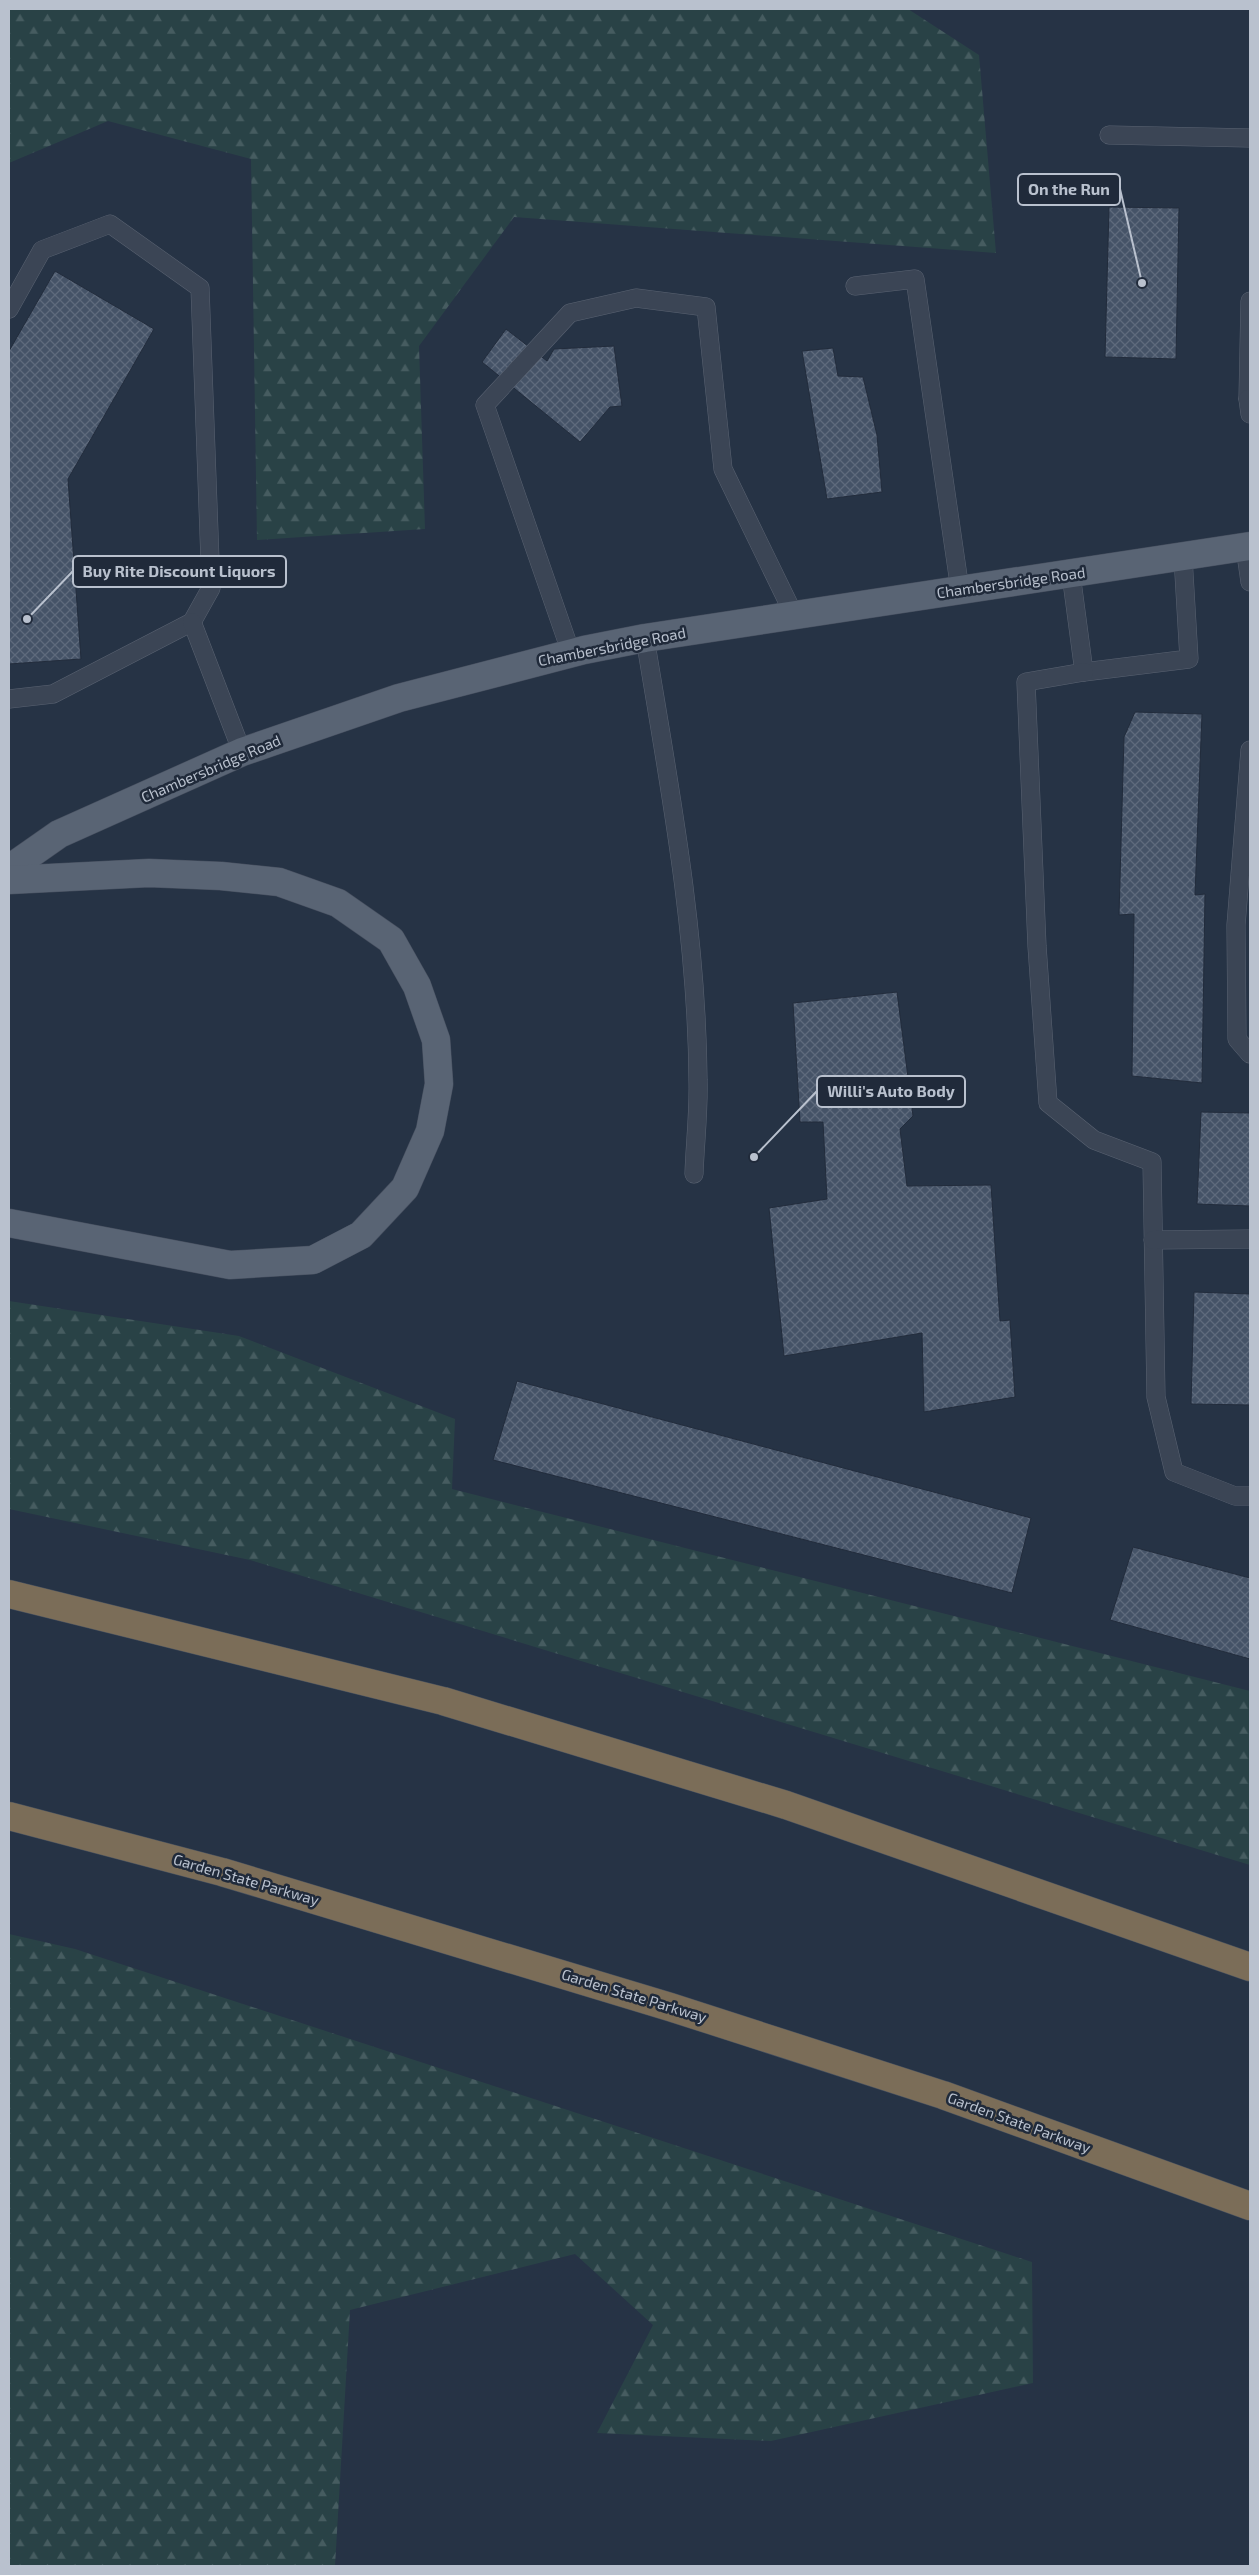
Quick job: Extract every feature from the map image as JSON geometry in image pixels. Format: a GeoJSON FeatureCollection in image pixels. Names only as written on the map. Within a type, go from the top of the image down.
{"type":"FeatureCollection","features":[{"type":"Feature","properties":{"kind":"highway"},"geometry":{"type":"LineString","coordinates":[[9,1594],[442,1701],[786,1805],[1250,1967]]}},
{"type":"Feature","properties":{"kind":"highway","name":"Garden State Parkway"},"geometry":{"type":"LineString","coordinates":[[19,1819],[222,1872],[670,2007],[943,2095],[1250,2206]]}},
{"type":"Feature","properties":{"kind":"main road","name":"Chambersbridge Road"},"geometry":{"type":"LineString","coordinates":[[9,869],[59,834],[242,752],[399,698],[571,653],[645,638],[1247,547]]}},
{"type":"Feature","properties":{"kind":"main road"},"geometry":{"type":"LineString","coordinates":[[9,880],[149,874],[221,876],[279,882],[338,903],[391,940],[417,986],[436,1040],[439,1084],[430,1131],[405,1188],[361,1235],[313,1260],[230,1264],[9,1224]]}},
{"type":"Feature","properties":{"kind":"lane"},"geometry":{"type":"LineString","coordinates":[[1109,135],[1250,138]]}},
{"type":"Feature","properties":{"kind":"lane"},"geometry":{"type":"LineString","coordinates":[[9,309],[42,250],[110,224],[200,288],[211,588],[192,622],[52,694],[9,699]]}},
{"type":"Feature","properties":{"kind":"lane"},"geometry":{"type":"LineString","coordinates":[[855,286],[915,278],[960,590]]}},
{"type":"Feature","properties":{"kind":"lane"},"geometry":{"type":"LineString","coordinates":[[571,653],[485,405],[570,313],[636,298],[706,307],[723,469],[794,615]]}},
{"type":"Feature","properties":{"kind":"lane"},"geometry":{"type":"LineString","coordinates":[[1249,404],[1250,301]]}},
{"type":"Feature","properties":{"kind":"lane"},"geometry":{"type":"LineString","coordinates":[[1247,547],[1250,582]]}},
{"type":"Feature","properties":{"kind":"lane"},"geometry":{"type":"LineString","coordinates":[[1182,557],[1189,659],[1084,672],[1026,682],[1037,946],[1048,1103],[1094,1140],[1152,1162],[1156,1397],[1174,1472],[1235,1496],[1250,1496]]}},
{"type":"Feature","properties":{"kind":"lane"},"geometry":{"type":"LineString","coordinates":[[1071,574],[1084,672]]}},
{"type":"Feature","properties":{"kind":"lane"},"geometry":{"type":"LineString","coordinates":[[192,622],[242,752]]}},
{"type":"Feature","properties":{"kind":"lane"},"geometry":{"type":"LineString","coordinates":[[645,638],[673,810],[691,942],[698,1080],[694,1174]]}},
{"type":"Feature","properties":{"kind":"lane"},"geometry":{"type":"LineString","coordinates":[[1250,750],[1236,925],[1237,1039],[1250,1054]]}},
{"type":"Feature","properties":{"kind":"lane"},"geometry":{"type":"LineString","coordinates":[[1153,1240],[1250,1239]]}},
{"type":"Feature","properties":{"kind":"green space"},"geometry":{"type":"Polygon","coordinates":[[[9,9],[908,9],[979,55],[996,253],[514,217],[419,346],[425,529],[257,540],[251,159],[108,121],[9,163],[9,9]]]}},
{"type":"Feature","properties":{"kind":"green space"},"geometry":{"type":"Polygon","coordinates":[[[9,1301],[239,1336],[455,1419],[452,1489],[1250,1691],[1250,1865],[250,1560],[9,1509],[9,1301]]]}},
{"type":"Feature","properties":{"kind":"green space"},"geometry":{"type":"Polygon","coordinates":[[[9,1934],[75,1949],[1032,2262],[1033,2383],[771,2441],[597,2433],[653,2325],[575,2254],[350,2310],[335,2566],[9,2566],[9,1934]]]}},
{"type":"Feature","properties":{"kind":"building"},"geometry":{"type":"Polygon","coordinates":[[[1109,207],[1179,208],[1176,359],[1105,357],[1109,207]]]}},
{"type":"Feature","properties":{"kind":"building"},"geometry":{"type":"Polygon","coordinates":[[[55,271],[154,329],[68,479],[81,659],[9,664],[9,351],[55,271]]]}},
{"type":"Feature","properties":{"kind":"building"},"geometry":{"type":"Polygon","coordinates":[[[506,329],[547,361],[554,349],[614,346],[622,406],[610,407],[580,442],[482,362],[506,329]]]}},
{"type":"Feature","properties":{"kind":"building"},"geometry":{"type":"Polygon","coordinates":[[[833,348],[838,376],[863,377],[877,435],[882,492],[827,499],[802,351],[833,348]]]}},
{"type":"Feature","properties":{"kind":"building"},"geometry":{"type":"Polygon","coordinates":[[[1135,712],[1202,714],[1195,895],[1205,894],[1202,1083],[1132,1076],[1134,914],[1119,915],[1124,737],[1135,712]]]}},
{"type":"Feature","properties":{"kind":"building"},"geometry":{"type":"Polygon","coordinates":[[[897,992],[913,1116],[900,1129],[907,1186],[991,1185],[1000,1321],[1010,1320],[1015,1397],[924,1412],[922,1333],[784,1356],[769,1208],[827,1199],[823,1122],[800,1122],[793,1003],[897,992]]]}},
{"type":"Feature","properties":{"kind":"building"},"geometry":{"type":"Polygon","coordinates":[[[1201,1112],[1250,1113],[1250,1206],[1197,1204],[1201,1112]]]}},
{"type":"Feature","properties":{"kind":"building"},"geometry":{"type":"Polygon","coordinates":[[[1194,1292],[1250,1294],[1250,1405],[1191,1404],[1194,1292]]]}},
{"type":"Feature","properties":{"kind":"building"},"geometry":{"type":"Polygon","coordinates":[[[517,1381],[1031,1518],[1012,1593],[493,1460],[517,1381]]]}},
{"type":"Feature","properties":{"kind":"building"},"geometry":{"type":"Polygon","coordinates":[[[1133,1547],[1250,1578],[1250,1659],[1110,1620],[1133,1547]]]}},
{"type":"Feature","properties":{"kind":"place","name":"On the Run"},"geometry":{"type":"Point","coordinates":[1142,283]}},
{"type":"Feature","properties":{"kind":"place","name":"Buy Rite Discount Liquors"},"geometry":{"type":"Point","coordinates":[27,619]}},
{"type":"Feature","properties":{"kind":"place","name":"Willi's Auto Body"},"geometry":{"type":"Point","coordinates":[754,1157]}}]}
